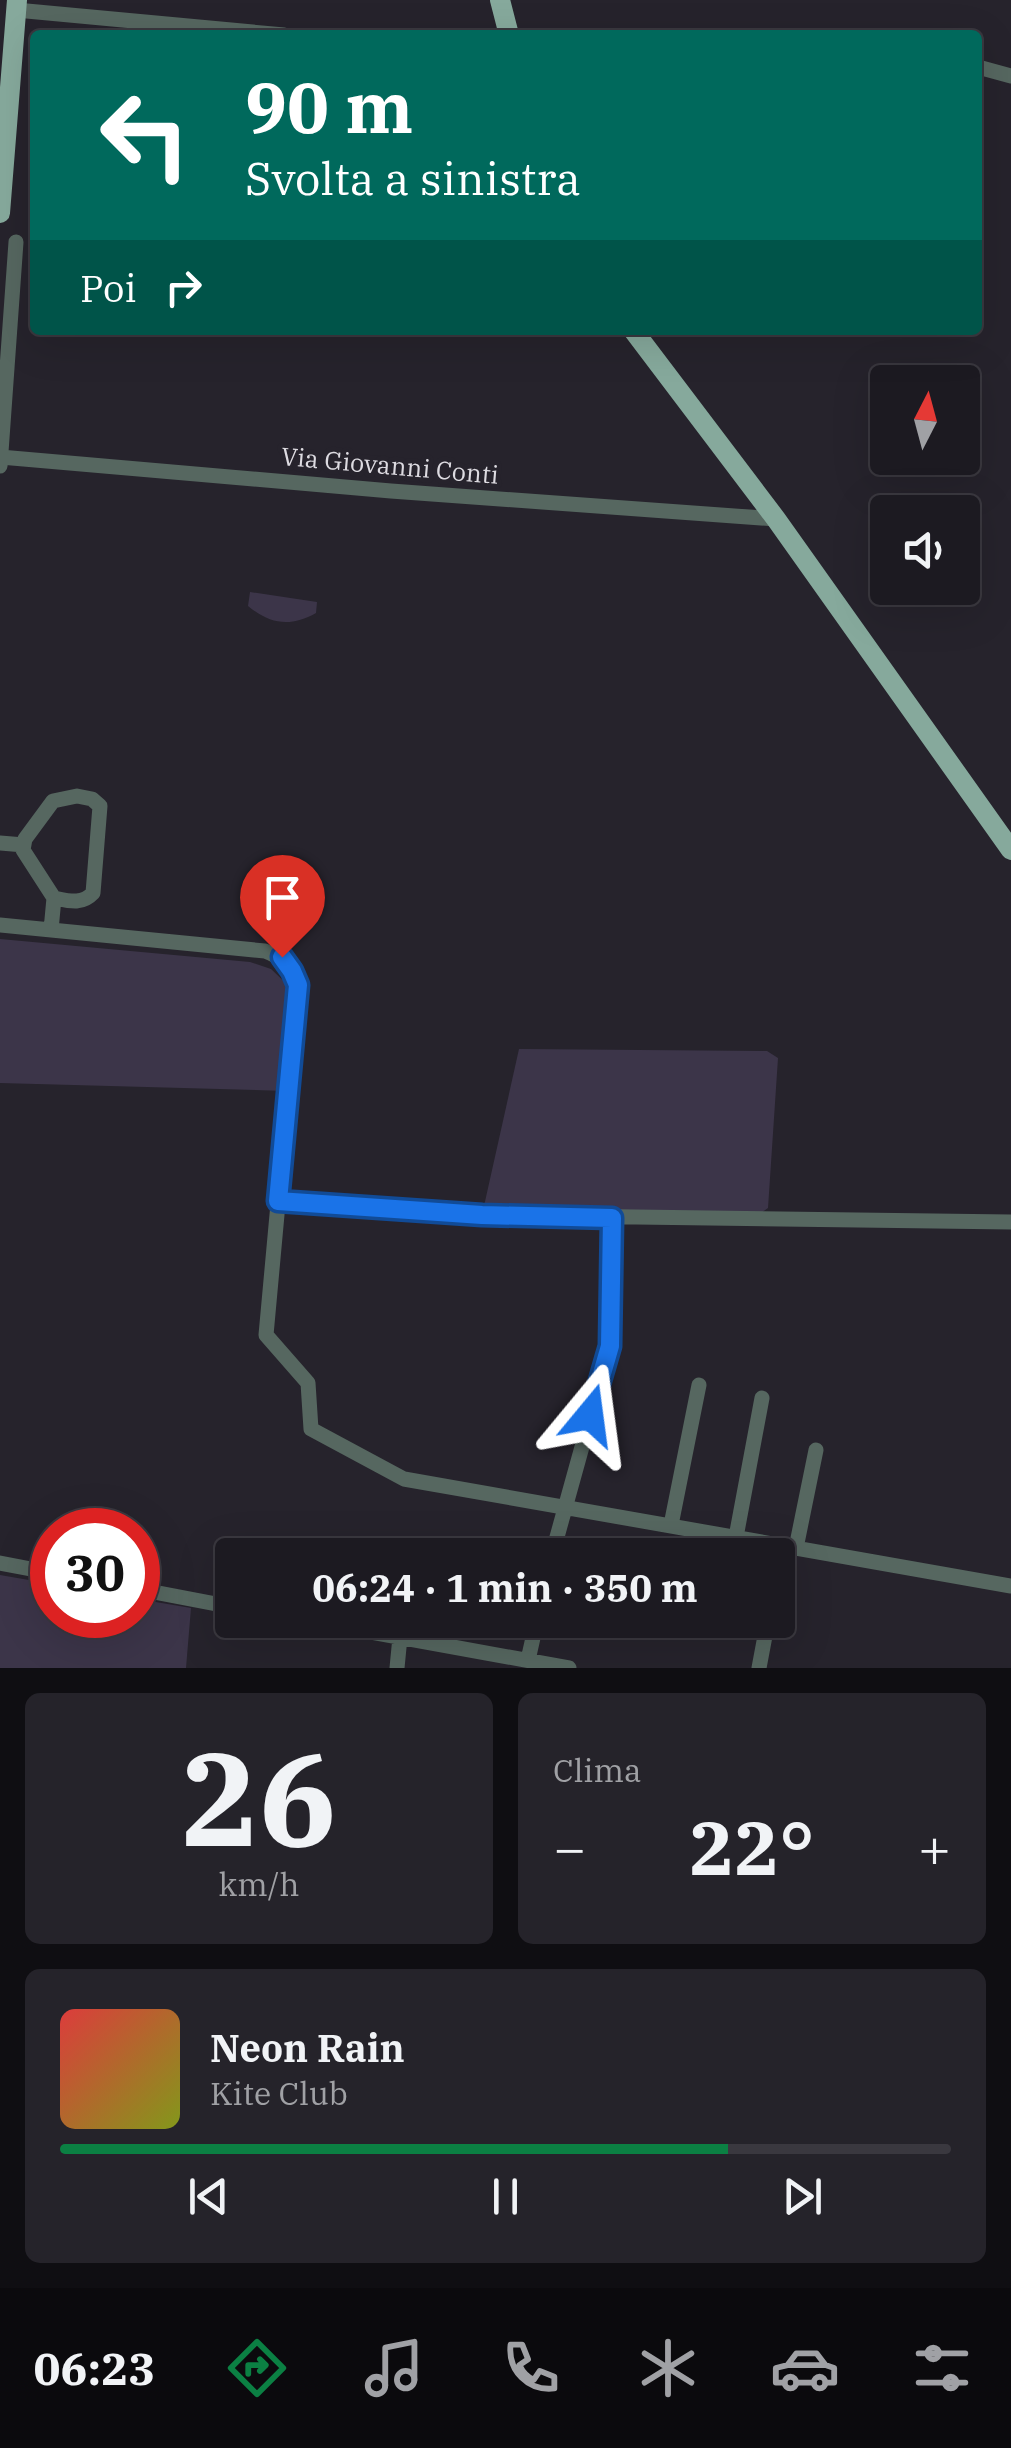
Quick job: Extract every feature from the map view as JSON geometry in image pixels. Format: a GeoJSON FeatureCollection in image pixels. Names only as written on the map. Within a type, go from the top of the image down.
{"type":"FeatureCollection","features":[{"type":"Feature","properties":{"kind":"main road"},"geometry":{"type":"LineString","coordinates":[[500,0],[507,30]]}},
{"type":"Feature","properties":{"kind":"main road"},"geometry":{"type":"LineString","coordinates":[[0,212],[16,5]]}},
{"type":"Feature","properties":{"kind":"main road"},"geometry":{"type":"LineString","coordinates":[[638,335],[776,518],[1011,850]]}},
{"type":"Feature","properties":{"kind":"street"},"geometry":{"type":"LineString","coordinates":[[16,5],[239,30]]}},
{"type":"Feature","properties":{"kind":"street"},"geometry":{"type":"LineString","coordinates":[[982,69],[1011,76]]}},
{"type":"Feature","properties":{"kind":"street"},"geometry":{"type":"LineString","coordinates":[[0,466],[16,242]]}},
{"type":"Feature","properties":{"kind":"street","name":"Via Giovanni Conti"},"geometry":{"type":"LineString","coordinates":[[0,457],[409,493],[776,518]]}},
{"type":"Feature","properties":{"kind":"street"},"geometry":{"type":"LineString","coordinates":[[51,930],[54,898],[23,850],[24,844],[35,821],[54,801],[77,796],[92,799],[100,806],[93,894],[76,902],[54,898]]}},
{"type":"Feature","properties":{"kind":"street"},"geometry":{"type":"LineString","coordinates":[[0,842],[24,844]]}},
{"type":"Feature","properties":{"kind":"street"},"geometry":{"type":"LineString","coordinates":[[0,925],[265,951],[282,957],[292,971],[298,985],[266,1335],[308,1383],[311,1429],[404,1479],[742,1538]]}},
{"type":"Feature","properties":{"kind":"street"},"geometry":{"type":"LineString","coordinates":[[278,1201],[482,1215],[1011,1222]]}},
{"type":"Feature","properties":{"kind":"street"},"geometry":{"type":"LineString","coordinates":[[556,1538],[610,1346],[612,1218]]}},
{"type":"Feature","properties":{"kind":"street"},"geometry":{"type":"LineString","coordinates":[[671,1525],[699,1385]]}},
{"type":"Feature","properties":{"kind":"street"},"geometry":{"type":"LineString","coordinates":[[736,1537],[762,1398]]}},
{"type":"Feature","properties":{"kind":"street"},"geometry":{"type":"LineString","coordinates":[[791,1538],[816,1450]]}},
{"type":"Feature","properties":{"kind":"street"},"geometry":{"type":"LineString","coordinates":[[795,1547],[1011,1586]]}},
{"type":"Feature","properties":{"kind":"street"},"geometry":{"type":"LineString","coordinates":[[0,1564],[30,1569]]}},
{"type":"Feature","properties":{"kind":"street"},"geometry":{"type":"LineString","coordinates":[[160,1594],[215,1604]]}},
{"type":"Feature","properties":{"kind":"street"},"geometry":{"type":"LineString","coordinates":[[397,1668],[400,1638]]}},
{"type":"Feature","properties":{"kind":"street"},"geometry":{"type":"LineString","coordinates":[[406,1638],[569,1668]]}},
{"type":"Feature","properties":{"kind":"street"},"geometry":{"type":"LineString","coordinates":[[528,1660],[533,1638]]}},
{"type":"Feature","properties":{"kind":"street"},"geometry":{"type":"LineString","coordinates":[[759,1668],[765,1638]]}},
{"type":"Feature","properties":{"kind":"shaded area"},"geometry":{"type":"Polygon","coordinates":[[[250,592],[317,602],[316,613],[290,622],[273,620],[248,606],[250,592]]]}},
{"type":"Feature","properties":{"kind":"shaded area"},"geometry":{"type":"Polygon","coordinates":[[[0,939],[250,962],[271,969],[291,988],[288,1091],[0,1083],[0,939]]]}},
{"type":"Feature","properties":{"kind":"shaded area"},"geometry":{"type":"Polygon","coordinates":[[[519,1049],[767,1051],[778,1058],[768,1208],[761,1213],[482,1215],[519,1049]]]}},
{"type":"Feature","properties":{"kind":"shaded area"},"geometry":{"type":"Polygon","coordinates":[[[0,1575],[30,1580],[30,1638],[160,1638],[160,1603],[191,1608],[186,1668],[0,1668],[0,1575]]]}},
{"type":"Feature","properties":{"kind":"route"},"geometry":{"type":"LineString","coordinates":[[282,957],[298,985],[278,1201],[482,1215],[612,1218],[610,1346],[590,1415]]}}]}
